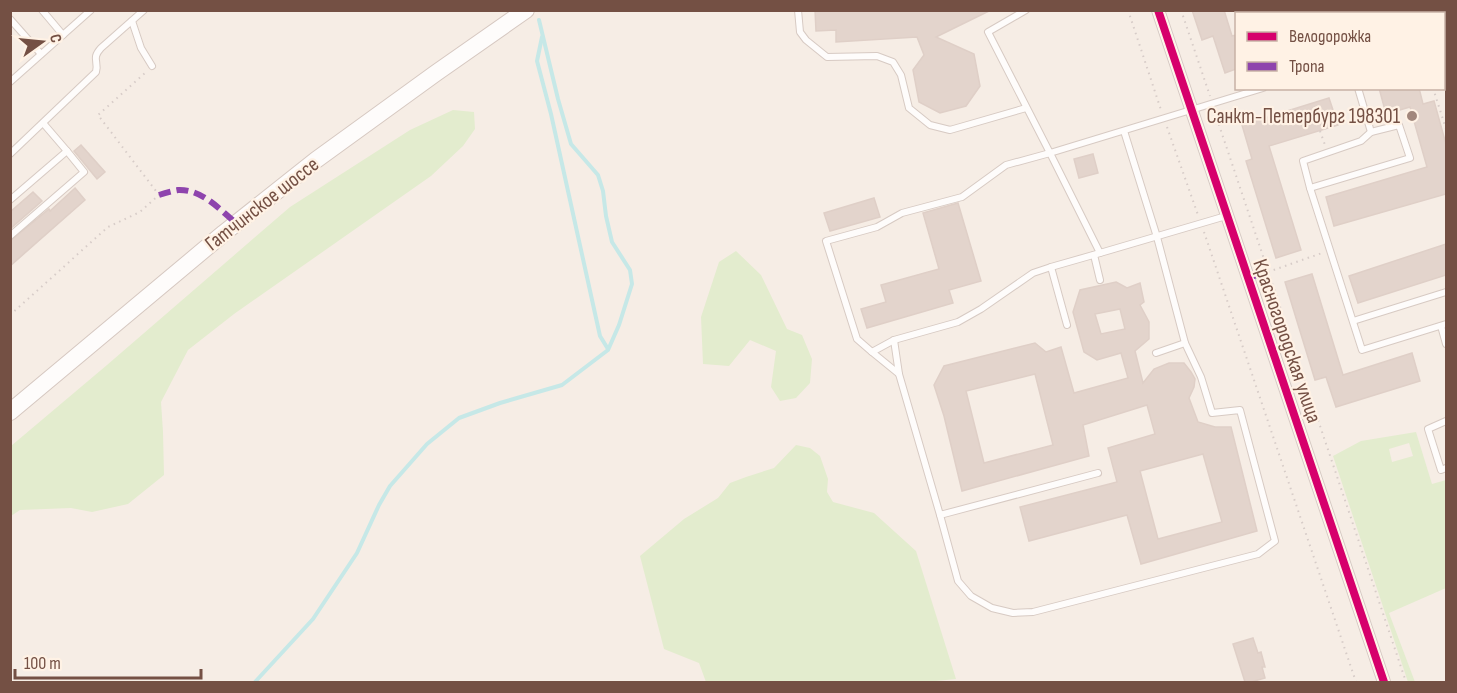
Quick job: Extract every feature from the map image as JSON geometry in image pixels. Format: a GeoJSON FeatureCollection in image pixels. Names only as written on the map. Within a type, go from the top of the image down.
{"type":"FeatureCollection","features":[{"type":"Feature","properties":{"kind":"main road","name":"Гатчинское шоссе"},"geometry":{"type":"LineString","coordinates":[[10,412],[224,233],[307,167],[526,10]]}},
{"type":"Feature","properties":{"kind":"street","name":"Красногородская улица"},"geometry":{"type":"LineString","coordinates":[[1158,10],[1384,682]]}},
{"type":"Feature","properties":{"kind":"lane"},"geometry":{"type":"LineString","coordinates":[[42,10],[63,35]]}},
{"type":"Feature","properties":{"kind":"lane"},"geometry":{"type":"LineString","coordinates":[[10,82],[91,10]]}},
{"type":"Feature","properties":{"kind":"lane"},"geometry":{"type":"LineString","coordinates":[[10,154],[96,72],[98,66],[96,54],[144,10]]}},
{"type":"Feature","properties":{"kind":"lane"},"geometry":{"type":"LineString","coordinates":[[798,10],[800,32],[827,57],[877,56],[893,62],[901,75],[909,108],[930,125],[950,130],[1026,108]]}},
{"type":"Feature","properties":{"kind":"lane"},"geometry":{"type":"LineString","coordinates":[[1026,10],[988,32],[1050,153],[1097,254],[1100,280]]}},
{"type":"Feature","properties":{"kind":"lane"},"geometry":{"type":"LineString","coordinates":[[10,19],[41,54]]}},
{"type":"Feature","properties":{"kind":"lane"},"geometry":{"type":"LineString","coordinates":[[132,21],[141,48],[152,66]]}},
{"type":"Feature","properties":{"kind":"lane"},"geometry":{"type":"LineString","coordinates":[[899,374],[857,339],[826,242],[877,227],[902,213],[962,196],[1006,165],[1257,90]]}},
{"type":"Feature","properties":{"kind":"lane"},"geometry":{"type":"LineString","coordinates":[[1359,90],[1371,132]]}},
{"type":"Feature","properties":{"kind":"lane"},"geometry":{"type":"LineString","coordinates":[[10,236],[84,172],[43,123]]}},
{"type":"Feature","properties":{"kind":"lane"},"geometry":{"type":"LineString","coordinates":[[1310,188],[1410,158],[1399,125],[1371,132],[1361,141],[1303,161],[1310,188],[1362,350],[1444,325],[1446,344]]}},
{"type":"Feature","properties":{"kind":"lane"},"geometry":{"type":"LineString","coordinates":[[894,340],[899,374],[958,581],[971,596],[992,608],[1013,614],[1033,612],[1258,554],[1275,541],[1240,410],[1212,413],[1201,376],[1185,343],[1157,237],[1124,131]]}},
{"type":"Feature","properties":{"kind":"lane"},"geometry":{"type":"LineString","coordinates":[[10,200],[67,151]]}},
{"type":"Feature","properties":{"kind":"lane"},"geometry":{"type":"LineString","coordinates":[[872,352],[894,340],[958,322],[1033,273],[1226,216]]}},
{"type":"Feature","properties":{"kind":"lane"},"geometry":{"type":"LineString","coordinates":[[1051,267],[1067,325]]}},
{"type":"Feature","properties":{"kind":"lane"},"geometry":{"type":"LineString","coordinates":[[1353,321],[1446,292]]}},
{"type":"Feature","properties":{"kind":"lane"},"geometry":{"type":"LineString","coordinates":[[1156,353],[1185,343]]}},
{"type":"Feature","properties":{"kind":"lane"},"geometry":{"type":"LineString","coordinates":[[1446,421],[1428,429],[1441,470],[1446,468]]}},
{"type":"Feature","properties":{"kind":"lane"},"geometry":{"type":"LineString","coordinates":[[940,515],[1098,473]]}},
{"type":"Feature","properties":{"kind":"path"},"geometry":{"type":"LineString","coordinates":[[1128,10],[1356,682]]}},
{"type":"Feature","properties":{"kind":"path"},"geometry":{"type":"LineString","coordinates":[[1181,10],[1406,682]]}},
{"type":"Feature","properties":{"kind":"path"},"geometry":{"type":"LineString","coordinates":[[10,315],[108,227],[140,212],[159,195],[98,115],[152,66]]}},
{"type":"Feature","properties":{"kind":"path"},"geometry":{"type":"LineString","coordinates":[[1434,90],[1446,129]]}},
{"type":"Feature","properties":{"kind":"path"},"geometry":{"type":"LineString","coordinates":[[1320,130],[1328,152]]}},
{"type":"Feature","properties":{"kind":"path"},"geometry":{"type":"LineString","coordinates":[[1268,272],[1330,250]]}},
{"type":"Feature","properties":{"kind":"green space"},"geometry":{"type":"Polygon","coordinates":[[[453,110],[474,112],[475,129],[463,146],[431,176],[234,314],[188,350],[161,402],[164,475],[128,504],[92,512],[71,508],[20,510],[11,516],[11,446],[290,207],[410,130],[453,110]]]}},
{"type":"Feature","properties":{"kind":"green space"},"geometry":{"type":"Polygon","coordinates":[[[736,251],[761,275],[787,329],[802,335],[812,359],[810,383],[796,398],[780,401],[771,387],[776,351],[750,340],[729,366],[703,364],[701,317],[719,262],[736,251]]]}},
{"type":"Feature","properties":{"kind":"green space"},"geometry":{"type":"Polygon","coordinates":[[[1416,432],[1432,484],[1446,480],[1446,588],[1389,613],[1415,682],[1408,682],[1333,456],[1361,441],[1416,432]],[[1409,443],[1389,449],[1392,462],[1413,456],[1409,443]]]}},
{"type":"Feature","properties":{"kind":"green space"},"geometry":{"type":"Polygon","coordinates":[[[796,445],[810,448],[820,456],[828,479],[827,492],[833,502],[874,513],[916,551],[956,679],[934,682],[706,682],[699,663],[664,649],[640,556],[684,519],[718,498],[730,483],[774,468],[796,445]]]}},
{"type":"Feature","properties":{"kind":"building"},"geometry":{"type":"Polygon","coordinates":[[[815,10],[991,10],[936,37],[974,54],[980,86],[966,106],[940,113],[919,102],[913,70],[924,55],[917,37],[836,42],[836,30],[816,31],[815,10]]]}},
{"type":"Feature","properties":{"kind":"building"},"geometry":{"type":"Polygon","coordinates":[[[1192,10],[1224,10],[1232,36],[1235,35],[1235,69],[1225,73],[1213,36],[1202,40],[1192,10]]]}},
{"type":"Feature","properties":{"kind":"building"},"geometry":{"type":"Polygon","coordinates":[[[1380,90],[1420,90],[1423,104],[1434,101],[1446,144],[1446,194],[1334,226],[1326,197],[1427,167],[1410,107],[1386,114],[1380,90]]]}},
{"type":"Feature","properties":{"kind":"building"},"geometry":{"type":"Polygon","coordinates":[[[1329,98],[1338,125],[1269,146],[1301,250],[1276,258],[1246,161],[1252,159],[1242,125],[1329,98]]]}},
{"type":"Feature","properties":{"kind":"building"},"geometry":{"type":"Polygon","coordinates":[[[81,145],[105,172],[97,179],[74,151],[81,145]]]}},
{"type":"Feature","properties":{"kind":"building"},"geometry":{"type":"Polygon","coordinates":[[[1093,154],[1098,173],[1079,178],[1074,159],[1093,154]]]}},
{"type":"Feature","properties":{"kind":"building"},"geometry":{"type":"Polygon","coordinates":[[[75,188],[85,200],[10,266],[10,241],[49,209],[50,211],[75,188]]]}},
{"type":"Feature","properties":{"kind":"building"},"geometry":{"type":"Polygon","coordinates":[[[33,192],[42,201],[10,229],[10,212],[33,192]]]}},
{"type":"Feature","properties":{"kind":"building"},"geometry":{"type":"Polygon","coordinates":[[[874,198],[880,217],[830,231],[824,213],[874,198]]]}},
{"type":"Feature","properties":{"kind":"building"},"geometry":{"type":"Polygon","coordinates":[[[958,203],[981,281],[949,290],[953,303],[867,328],[861,309],[886,302],[881,285],[939,269],[923,213],[958,203]]]}},
{"type":"Feature","properties":{"kind":"building"},"geometry":{"type":"Polygon","coordinates":[[[1446,244],[1446,275],[1358,303],[1349,276],[1446,244]]]}},
{"type":"Feature","properties":{"kind":"building"},"geometry":{"type":"Polygon","coordinates":[[[1312,274],[1343,375],[1412,353],[1420,381],[1336,407],[1326,377],[1315,380],[1285,282],[1312,274]]]}},
{"type":"Feature","properties":{"kind":"building"},"geometry":{"type":"Polygon","coordinates":[[[1116,282],[1127,288],[1140,283],[1144,302],[1140,305],[1149,322],[1149,339],[1135,351],[1143,383],[1154,369],[1169,363],[1184,363],[1191,372],[1195,379],[1189,398],[1198,422],[1215,427],[1231,427],[1257,531],[1141,564],[1127,515],[1029,541],[1020,507],[1117,482],[1108,448],[1155,434],[1147,405],[1083,425],[1089,456],[962,491],[934,385],[944,366],[1035,343],[1046,352],[1061,347],[1074,393],[1128,378],[1121,353],[1097,360],[1084,352],[1073,312],[1080,290],[1116,282]],[[1120,309],[1095,314],[1101,334],[1125,329],[1120,309]],[[1035,374],[966,391],[984,463],[1053,445],[1035,374]],[[1203,454],[1140,471],[1158,539],[1222,522],[1203,454]]]}},
{"type":"Feature","properties":{"kind":"building"},"geometry":{"type":"Polygon","coordinates":[[[1253,638],[1258,653],[1261,652],[1265,678],[1245,682],[1233,644],[1253,638]]]}},
{"type":"Feature","properties":{"kind":"waterway"},"geometry":{"type":"LineString","coordinates":[[255,682],[313,619],[357,553],[390,486],[427,444],[459,418],[562,385],[608,350],[619,325],[632,284],[630,270],[612,242],[598,175],[571,144],[539,20]]}},
{"type":"Feature","properties":{"kind":"waterway"},"geometry":{"type":"LineString","coordinates":[[542,37],[537,61],[551,114],[600,336],[608,349]]}},
{"type":"Feature","properties":{"kind":"marked path"},"geometry":{"type":"LineString","coordinates":[[159,195],[178,190],[195,193],[210,201],[236,223]]}},
{"type":"Feature","properties":{"kind":"marked path"},"geometry":{"type":"LineString","coordinates":[[1247,278],[1268,272]]}},
{"type":"Feature","properties":{"kind":"cycle path"},"geometry":{"type":"LineString","coordinates":[[1158,10],[1384,682]]}},
{"type":"Feature","properties":{"kind":"place","name":"Санкт-Петербург 198301"},"geometry":{"type":"Point","coordinates":[1412,116]}}]}
